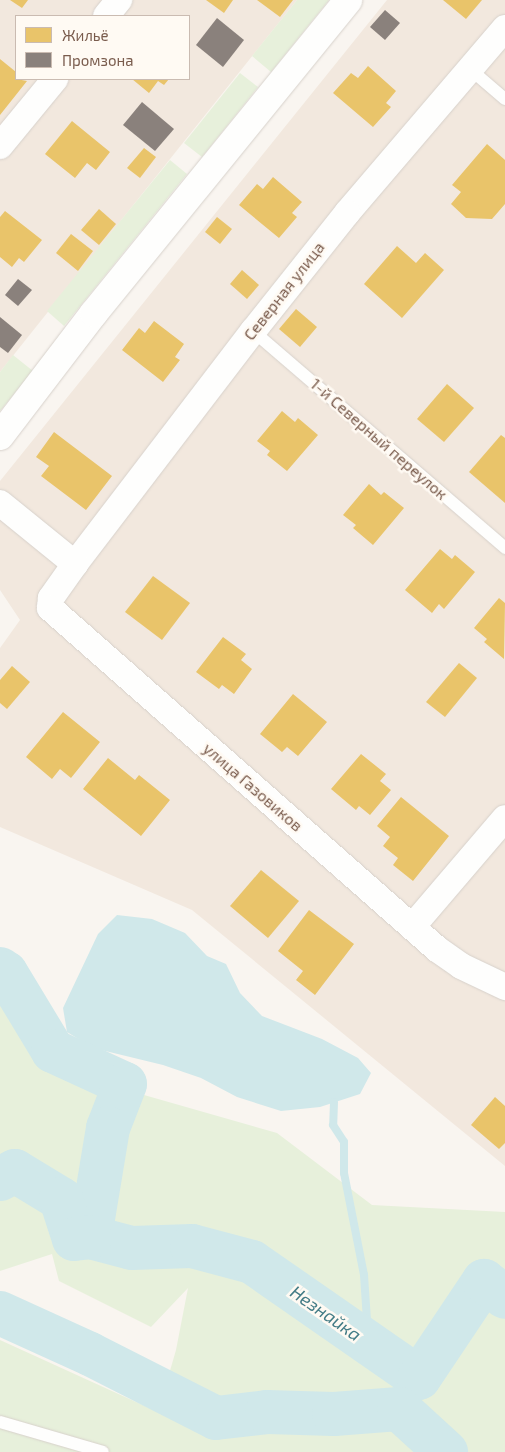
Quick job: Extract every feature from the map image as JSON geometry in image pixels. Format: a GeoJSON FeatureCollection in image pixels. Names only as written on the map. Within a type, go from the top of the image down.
{"type":"FeatureCollection","features":[{"type":"Feature","properties":{"kind":"street"},"geometry":{"type":"LineString","coordinates":[[107,15],[119,0]]}},
{"type":"Feature","properties":{"kind":"street"},"geometry":{"type":"LineString","coordinates":[[0,436],[94,313],[348,0]]}},
{"type":"Feature","properties":{"kind":"street","name":"Северная улица"},"geometry":{"type":"LineString","coordinates":[[75,564],[253,331],[347,213],[505,28]]}},
{"type":"Feature","properties":{"kind":"street"},"geometry":{"type":"LineString","coordinates":[[0,146],[54,80]]}},
{"type":"Feature","properties":{"kind":"street"},"geometry":{"type":"LineString","coordinates":[[0,504],[75,564]]}},
{"type":"Feature","properties":{"kind":"street","name":"улица Газовиков"},"geometry":{"type":"LineString","coordinates":[[75,564],[51,598],[50,608],[412,927],[461,966],[505,987]]}},
{"type":"Feature","properties":{"kind":"street"},"geometry":{"type":"LineString","coordinates":[[412,927],[505,818]]}},
{"type":"Feature","properties":{"kind":"lane"},"geometry":{"type":"LineString","coordinates":[[470,69],[505,99]]}},
{"type":"Feature","properties":{"kind":"lane","name":"1-й Северный переулок"},"geometry":{"type":"LineString","coordinates":[[253,331],[505,548]]}},
{"type":"Feature","properties":{"kind":"lane"},"geometry":{"type":"LineString","coordinates":[[0,1422],[103,1452]]}},
{"type":"Feature","properties":{"kind":"shaded area"},"geometry":{"type":"Polygon","coordinates":[[[0,0],[297,0],[0,372],[0,0]]]}},
{"type":"Feature","properties":{"kind":"shaded area"},"geometry":{"type":"Polygon","coordinates":[[[387,0],[505,0],[505,1166],[192,910],[0,827],[0,648],[20,620],[0,590],[0,481],[387,0]]]}},
{"type":"Feature","properties":{"kind":"green space"},"geometry":{"type":"Polygon","coordinates":[[[297,0],[329,0],[271,72],[252,56],[297,0]]]}},
{"type":"Feature","properties":{"kind":"green space"},"geometry":{"type":"Polygon","coordinates":[[[240,73],[258,87],[202,157],[184,143],[240,73]]]}},
{"type":"Feature","properties":{"kind":"green space"},"geometry":{"type":"Polygon","coordinates":[[[170,160],[187,174],[64,326],[47,311],[170,160]]]}},
{"type":"Feature","properties":{"kind":"green space"},"geometry":{"type":"Polygon","coordinates":[[[13,355],[33,371],[0,411],[0,372],[13,355]]]}},
{"type":"Feature","properties":{"kind":"green space"},"geometry":{"type":"Polygon","coordinates":[[[0,982],[48,1058],[109,1085],[277,1133],[372,1205],[505,1212],[505,1452],[0,1452],[0,1340],[158,1412],[176,1350],[188,1288],[151,1327],[59,1281],[52,1254],[0,1271],[0,982]]]}},
{"type":"Feature","properties":{"kind":"water"},"geometry":{"type":"Polygon","coordinates":[[[117,915],[152,919],[185,933],[207,956],[226,964],[240,993],[262,1016],[322,1039],[358,1058],[371,1073],[360,1094],[320,1107],[281,1111],[237,1097],[201,1078],[163,1065],[93,1048],[67,1032],[63,1008],[98,934],[117,915]]]}},
{"type":"Feature","properties":{"kind":"building: Жильё"},"geometry":{"type":"Polygon","coordinates":[[[10,0],[28,0],[22,8],[10,0]]]}},
{"type":"Feature","properties":{"kind":"building: Жильё"},"geometry":{"type":"Polygon","coordinates":[[[206,0],[233,0],[224,13],[206,0]]]}},
{"type":"Feature","properties":{"kind":"building: Жильё"},"geometry":{"type":"Polygon","coordinates":[[[257,0],[293,0],[280,17],[257,0]]]}},
{"type":"Feature","properties":{"kind":"building: Жильё"},"geometry":{"type":"Polygon","coordinates":[[[443,0],[482,0],[466,19],[443,0]]]}},
{"type":"Feature","properties":{"kind":"building: Жильё"},"geometry":{"type":"Polygon","coordinates":[[[0,59],[15,71],[15,80],[27,81],[0,115],[0,59]]]}},
{"type":"Feature","properties":{"kind":"building: Жильё"},"geometry":{"type":"Polygon","coordinates":[[[368,66],[396,91],[386,103],[391,107],[373,127],[333,93],[351,73],[358,78],[368,66]]]}},
{"type":"Feature","properties":{"kind":"building: Жильё"},"geometry":{"type":"Polygon","coordinates":[[[133,80],[168,80],[164,85],[158,81],[149,93],[133,80]]]}},
{"type":"Feature","properties":{"kind":"building: Жильё"},"geometry":{"type":"Polygon","coordinates":[[[72,121],[110,152],[96,170],[87,163],[75,178],[45,154],[72,121]]]}},
{"type":"Feature","properties":{"kind":"building: Жильё"},"geometry":{"type":"Polygon","coordinates":[[[487,144],[505,160],[505,204],[492,219],[466,218],[451,204],[461,192],[452,185],[487,144]]]}},
{"type":"Feature","properties":{"kind":"building: Жильё"},"geometry":{"type":"Polygon","coordinates":[[[144,148],[156,157],[140,178],[127,168],[144,148]]]}},
{"type":"Feature","properties":{"kind":"building: Жильё"},"geometry":{"type":"Polygon","coordinates":[[[273,177],[302,202],[292,213],[297,217],[279,238],[239,205],[257,184],[263,189],[273,177]]]}},
{"type":"Feature","properties":{"kind":"building: Жильё"},"geometry":{"type":"Polygon","coordinates":[[[99,209],[116,224],[99,245],[81,230],[99,209]]]}},
{"type":"Feature","properties":{"kind":"building: Жильё"},"geometry":{"type":"Polygon","coordinates":[[[5,211],[42,240],[24,262],[19,258],[12,267],[0,257],[0,217],[5,211]]]}},
{"type":"Feature","properties":{"kind":"building: Жильё"},"geometry":{"type":"Polygon","coordinates":[[[217,217],[232,229],[220,244],[205,232],[217,217]]]}},
{"type":"Feature","properties":{"kind":"building: Жильё"},"geometry":{"type":"Polygon","coordinates":[[[71,234],[93,251],[78,271],[56,253],[71,234]]]}},
{"type":"Feature","properties":{"kind":"building: Жильё"},"geometry":{"type":"Polygon","coordinates":[[[397,246],[416,263],[425,253],[444,270],[402,318],[364,284],[397,246]]]}},
{"type":"Feature","properties":{"kind":"building: Жильё"},"geometry":{"type":"Polygon","coordinates":[[[242,270],[259,285],[247,299],[230,284],[242,270]]]}},
{"type":"Feature","properties":{"kind":"building: Жильё"},"geometry":{"type":"Polygon","coordinates":[[[296,309],[317,327],[300,347],[279,329],[296,309]]]}},
{"type":"Feature","properties":{"kind":"building: Жильё"},"geometry":{"type":"Polygon","coordinates":[[[154,321],[184,344],[175,357],[180,360],[163,382],[122,350],[139,328],[145,333],[154,321]]]}},
{"type":"Feature","properties":{"kind":"building: Жильё"},"geometry":{"type":"Polygon","coordinates":[[[447,384],[474,408],[444,442],[417,419],[447,384]]]}},
{"type":"Feature","properties":{"kind":"building: Жильё"},"geometry":{"type":"Polygon","coordinates":[[[282,411],[295,422],[298,418],[318,435],[287,471],[267,455],[270,451],[257,441],[282,411]]]}},
{"type":"Feature","properties":{"kind":"building: Жильё"},"geometry":{"type":"Polygon","coordinates":[[[54,432],[112,476],[86,510],[41,476],[49,466],[36,457],[54,432]]]}},
{"type":"Feature","properties":{"kind":"building: Жильё"},"geometry":{"type":"Polygon","coordinates":[[[501,435],[505,438],[505,503],[469,472],[501,435]]]}},
{"type":"Feature","properties":{"kind":"building: Жильё"},"geometry":{"type":"Polygon","coordinates":[[[369,484],[381,495],[384,492],[404,508],[373,545],[353,528],[356,525],[343,515],[369,484]]]}},
{"type":"Feature","properties":{"kind":"building: Жильё"},"geometry":{"type":"Polygon","coordinates":[[[440,549],[452,559],[455,555],[475,572],[444,609],[439,604],[432,613],[405,590],[440,549]]]}},
{"type":"Feature","properties":{"kind":"building: Жильё"},"geometry":{"type":"Polygon","coordinates":[[[153,576],[190,603],[162,640],[125,612],[153,576]]]}},
{"type":"Feature","properties":{"kind":"building: Жильё"},"geometry":{"type":"Polygon","coordinates":[[[499,598],[505,603],[504,659],[484,642],[487,639],[474,628],[499,598]]]}},
{"type":"Feature","properties":{"kind":"building: Жильё"},"geometry":{"type":"Polygon","coordinates":[[[223,637],[246,654],[241,660],[252,669],[234,694],[222,685],[219,689],[196,672],[223,637]]]}},
{"type":"Feature","properties":{"kind":"building: Жильё"},"geometry":{"type":"Polygon","coordinates":[[[459,663],[477,678],[445,717],[426,702],[459,663]]]}},
{"type":"Feature","properties":{"kind":"building: Жильё"},"geometry":{"type":"Polygon","coordinates":[[[12,666],[30,682],[7,709],[0,703],[0,680],[12,666]]]}},
{"type":"Feature","properties":{"kind":"building: Жильё"},"geometry":{"type":"Polygon","coordinates":[[[293,694],[327,722],[298,756],[287,747],[282,752],[260,734],[293,694]]]}},
{"type":"Feature","properties":{"kind":"building: Жильё"},"geometry":{"type":"Polygon","coordinates":[[[63,712],[100,742],[71,778],[60,769],[52,779],[26,757],[63,712]]]}},
{"type":"Feature","properties":{"kind":"building: Жильё"},"geometry":{"type":"Polygon","coordinates":[[[361,754],[386,774],[380,781],[391,790],[370,815],[359,806],[356,810],[331,789],[361,754]]]}},
{"type":"Feature","properties":{"kind":"building: Жильё"},"geometry":{"type":"Polygon","coordinates":[[[108,758],[135,780],[139,775],[170,800],[141,836],[83,789],[108,758]]]}},
{"type":"Feature","properties":{"kind":"building: Жильё"},"geometry":{"type":"Polygon","coordinates":[[[401,797],[449,836],[413,881],[393,865],[398,858],[383,846],[390,837],[377,826],[401,797]]]}},
{"type":"Feature","properties":{"kind":"building: Жильё"},"geometry":{"type":"Polygon","coordinates":[[[261,870],[299,901],[268,938],[230,906],[261,870]]]}},
{"type":"Feature","properties":{"kind":"building: Жильё"},"geometry":{"type":"Polygon","coordinates":[[[309,910],[354,944],[315,995],[296,980],[303,971],[278,951],[309,910]]]}},
{"type":"Feature","properties":{"kind":"building: Жильё"},"geometry":{"type":"Polygon","coordinates":[[[495,1097],[505,1106],[505,1143],[499,1149],[471,1125],[495,1097]]]}},
{"type":"Feature","properties":{"kind":"building: Промзона"},"geometry":{"type":"Polygon","coordinates":[[[385,10],[400,23],[385,40],[370,27],[385,10]]]}},
{"type":"Feature","properties":{"kind":"building: Промзона"},"geometry":{"type":"Polygon","coordinates":[[[217,18],[244,40],[223,67],[196,45],[217,18]]]}},
{"type":"Feature","properties":{"kind":"building: Промзона"},"geometry":{"type":"Polygon","coordinates":[[[142,102],[174,129],[155,151],[123,125],[142,102]]]}},
{"type":"Feature","properties":{"kind":"building: Промзона"},"geometry":{"type":"Polygon","coordinates":[[[18,279],[32,290],[18,306],[5,295],[18,279]]]}},
{"type":"Feature","properties":{"kind":"building: Промзона"},"geometry":{"type":"Polygon","coordinates":[[[0,317],[22,335],[8,353],[0,347],[0,317]]]}},
{"type":"Feature","properties":{"kind":"waterway","name":"Незнайка"},"geometry":{"type":"LineString","coordinates":[[0,969],[6,973],[53,1051],[125,1084],[108,1128],[90,1237],[132,1248],[192,1246],[252,1262],[419,1378],[484,1281],[505,1297]]}},
{"type":"Feature","properties":{"kind":"waterway"},"geometry":{"type":"LineString","coordinates":[[334,1102],[333,1125],[344,1142],[344,1173],[364,1275],[367,1320],[377,1347]]}},
{"type":"Feature","properties":{"kind":"waterway","name":"Незнайка"},"geometry":{"type":"LineString","coordinates":[[0,1179],[15,1171],[61,1199],[74,1239],[90,1237]]}},
{"type":"Feature","properties":{"kind":"waterway","name":"Незнайка"},"geometry":{"type":"LineString","coordinates":[[0,1313],[90,1354],[216,1418],[267,1412],[334,1414],[399,1409],[446,1452]]}}]}
